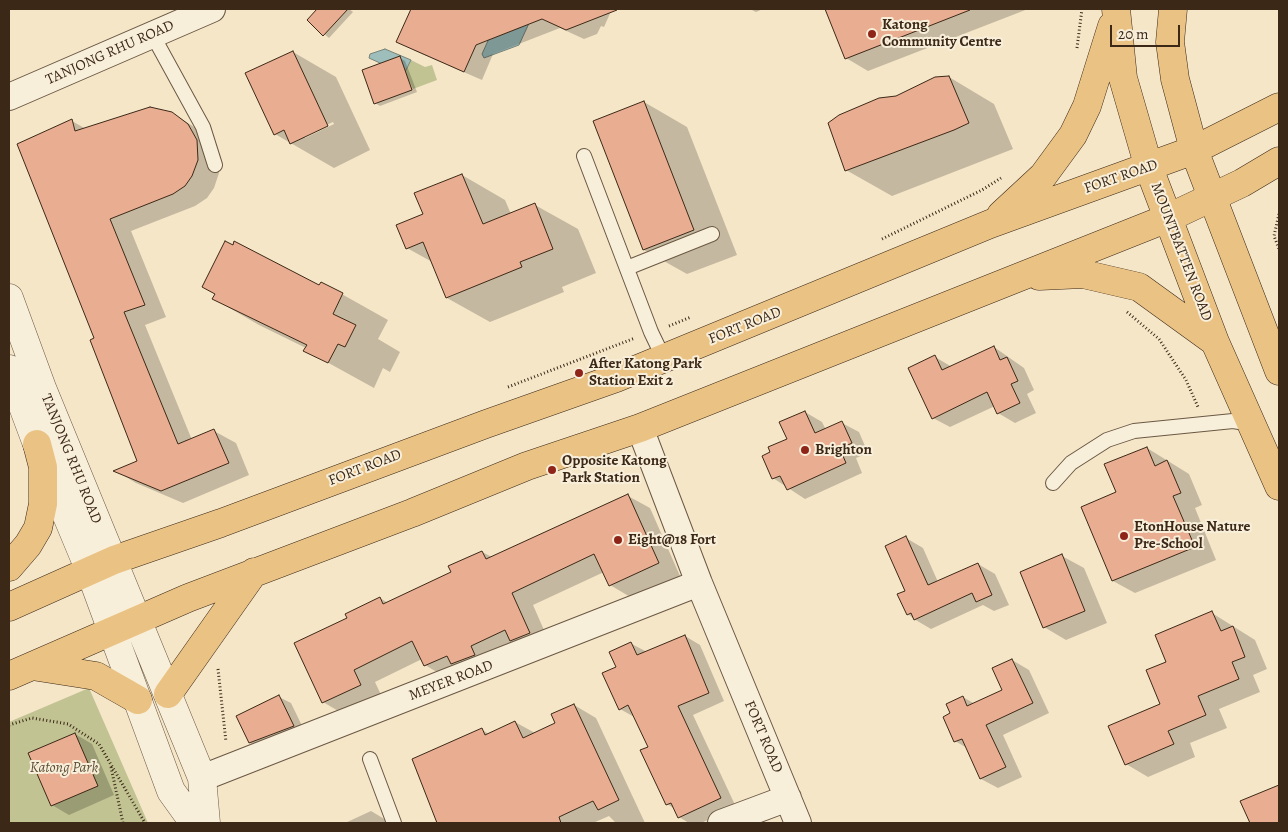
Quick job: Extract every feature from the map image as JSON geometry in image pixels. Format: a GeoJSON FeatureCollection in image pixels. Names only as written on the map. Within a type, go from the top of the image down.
{"type":"FeatureCollection","features":[{"type":"Feature","properties":{"kind":"main road"},"geometry":{"type":"LineString","coordinates":[[1173,9],[1170,42],[1174,70],[1194,150],[1279,371]]}},
{"type":"Feature","properties":{"kind":"main road"},"geometry":{"type":"LineString","coordinates":[[990,224],[1043,176],[1074,135],[1090,97],[1116,11]]}},
{"type":"Feature","properties":{"kind":"main road","name":"MOUNTBATTEN ROAD"},"geometry":{"type":"LineString","coordinates":[[1116,11],[1123,78],[1149,168],[1215,342],[1279,486]]}},
{"type":"Feature","properties":{"kind":"main road","name":"FORT ROAD"},"geometry":{"type":"LineString","coordinates":[[9,607],[102,566],[477,427],[616,378],[990,224],[1149,168],[1194,150],[1279,107]]}},
{"type":"Feature","properties":{"kind":"main road"},"geometry":{"type":"LineString","coordinates":[[20,671],[138,619],[254,572],[412,513],[527,466],[640,428],[1168,218],[1242,183],[1279,161]]}},
{"type":"Feature","properties":{"kind":"main road"},"geometry":{"type":"LineString","coordinates":[[1020,276],[1083,274],[1139,287],[1215,342]]}},
{"type":"Feature","properties":{"kind":"main road"},"geometry":{"type":"LineString","coordinates":[[9,567],[28,545],[38,528],[43,504],[43,467],[37,444]]}},
{"type":"Feature","properties":{"kind":"main road"},"geometry":{"type":"LineString","coordinates":[[168,694],[254,572]]}},
{"type":"Feature","properties":{"kind":"main road"},"geometry":{"type":"LineString","coordinates":[[20,671],[96,676],[138,700]]}},
{"type":"Feature","properties":{"kind":"street","name":"TANJONG RHU ROAD"},"geometry":{"type":"LineString","coordinates":[[9,97],[212,9]]}},
{"type":"Feature","properties":{"kind":"street","name":"TANJONG RHU ROAD"},"geometry":{"type":"LineString","coordinates":[[9,298],[42,388],[102,566],[112,630]]}},
{"type":"Feature","properties":{"kind":"street","name":"TANJONG RHU ROAD"},"geometry":{"type":"LineString","coordinates":[[9,370],[37,444],[102,566],[138,619]]}},
{"type":"Feature","properties":{"kind":"street","name":"FORT ROAD"},"geometry":{"type":"LineString","coordinates":[[640,428],[700,583],[798,823]]}},
{"type":"Feature","properties":{"kind":"street","name":"MEYER ROAD"},"geometry":{"type":"LineString","coordinates":[[202,778],[700,583]]}},
{"type":"Feature","properties":{"kind":"street"},"geometry":{"type":"LineString","coordinates":[[138,619],[202,778],[206,823]]}},
{"type":"Feature","properties":{"kind":"street"},"geometry":{"type":"LineString","coordinates":[[112,630],[171,791],[194,823]]}},
{"type":"Feature","properties":{"kind":"street"},"geometry":{"type":"LineString","coordinates":[[721,823],[788,798]]}},
{"type":"Feature","properties":{"kind":"lane"},"geometry":{"type":"LineString","coordinates":[[152,34],[203,127],[215,165]]}},
{"type":"Feature","properties":{"kind":"lane"},"geometry":{"type":"LineString","coordinates":[[584,156],[651,332],[664,359]]}},
{"type":"Feature","properties":{"kind":"lane"},"geometry":{"type":"LineString","coordinates":[[627,268],[712,234]]}},
{"type":"Feature","properties":{"kind":"lane"},"geometry":{"type":"LineString","coordinates":[[1053,483],[1071,463],[1107,440],[1134,431],[1233,421],[1253,425]]}},
{"type":"Feature","properties":{"kind":"lane"},"geometry":{"type":"LineString","coordinates":[[370,759],[394,823]]}},
{"type":"Feature","properties":{"kind":"path"},"geometry":{"type":"LineString","coordinates":[[878,241],[982,190],[1004,176]]}},
{"type":"Feature","properties":{"kind":"path"},"geometry":{"type":"LineString","coordinates":[[1279,214],[1274,236],[1279,249]]}},
{"type":"Feature","properties":{"kind":"path"},"geometry":{"type":"LineString","coordinates":[[1119,309],[1126,312],[1159,339],[1186,380],[1206,424]]}},
{"type":"Feature","properties":{"kind":"path"},"geometry":{"type":"LineString","coordinates":[[503,389],[697,315]]}},
{"type":"Feature","properties":{"kind":"path"},"geometry":{"type":"LineString","coordinates":[[218,665],[230,768]]}},
{"type":"Feature","properties":{"kind":"path"},"geometry":{"type":"LineString","coordinates":[[9,724],[32,718],[68,724],[99,744],[145,823]]}},
{"type":"Feature","properties":{"kind":"path"},"geometry":{"type":"LineString","coordinates":[[110,762],[123,823]]}},
{"type":"Feature","properties":{"kind":"green space"},"geometry":{"type":"Polygon","coordinates":[[[411,60],[425,67],[432,65],[437,80],[413,89],[407,76],[404,74],[411,60]]]}},
{"type":"Feature","properties":{"kind":"green space","name":"Katong Park"},"geometry":{"type":"Polygon","coordinates":[[[89,688],[148,823],[9,823],[9,722],[89,688]]]}},
{"type":"Feature","properties":{"kind":"water"},"geometry":{"type":"Polygon","coordinates":[[[531,19],[519,45],[484,58],[482,54],[496,23],[531,19]]]}},
{"type":"Feature","properties":{"kind":"water"},"geometry":{"type":"Polygon","coordinates":[[[385,49],[411,60],[404,74],[369,58],[370,54],[385,49]]]}},
{"type":"Feature","properties":{"kind":"building"},"geometry":{"type":"Polygon","coordinates":[[[317,9],[348,9],[323,36],[307,20],[317,9]]]}},
{"type":"Feature","properties":{"kind":"building"},"geometry":{"type":"Polygon","coordinates":[[[411,9],[617,10],[566,30],[542,19],[476,45],[464,72],[396,42],[411,9]]]}},
{"type":"Feature","properties":{"kind":"building","name":"Katong Community Centre"},"geometry":{"type":"Polygon","coordinates":[[[825,9],[970,9],[970,10],[845,59],[825,9]]]}},
{"type":"Feature","properties":{"kind":"building"},"geometry":{"type":"Polygon","coordinates":[[[293,51],[328,126],[290,144],[284,130],[274,135],[245,73],[293,51]]]}},
{"type":"Feature","properties":{"kind":"building"},"geometry":{"type":"Polygon","coordinates":[[[400,56],[412,90],[374,104],[362,70],[400,56]]]}},
{"type":"Feature","properties":{"kind":"building"},"geometry":{"type":"Polygon","coordinates":[[[949,76],[969,123],[845,171],[828,123],[839,115],[879,98],[896,96],[935,77],[949,76]]]}},
{"type":"Feature","properties":{"kind":"building"},"geometry":{"type":"Polygon","coordinates":[[[644,101],[694,230],[643,250],[593,121],[644,101]]]}},
{"type":"Feature","properties":{"kind":"building"},"geometry":{"type":"Polygon","coordinates":[[[150,107],[172,112],[188,124],[197,140],[198,160],[192,176],[185,186],[173,194],[110,219],[145,305],[124,312],[178,444],[214,429],[229,463],[161,491],[113,471],[137,461],[90,340],[94,338],[17,144],[72,119],[75,131],[150,107]]]}},
{"type":"Feature","properties":{"kind":"building"},"geometry":{"type":"Polygon","coordinates":[[[462,174],[483,224],[535,203],[553,249],[520,262],[522,267],[446,298],[423,242],[406,249],[396,225],[423,214],[414,193],[462,174]]]}},
{"type":"Feature","properties":{"kind":"building"},"geometry":{"type":"Polygon","coordinates":[[[225,241],[233,245],[234,241],[319,285],[321,282],[343,293],[333,314],[356,325],[345,347],[338,344],[328,363],[303,351],[307,345],[212,299],[215,294],[202,287],[225,241]]]}},
{"type":"Feature","properties":{"kind":"building"},"geometry":{"type":"Polygon","coordinates":[[[994,346],[1000,360],[1007,357],[1018,381],[1011,384],[1020,403],[997,414],[987,392],[932,419],[908,368],[935,355],[942,370],[994,346]]]}},
{"type":"Feature","properties":{"kind":"building","name":"Brighton"},"geometry":{"type":"Polygon","coordinates":[[[805,411],[815,433],[842,421],[852,443],[840,449],[846,463],[787,490],[780,476],[772,479],[762,456],[770,452],[768,447],[787,439],[779,422],[805,411]]]}},
{"type":"Feature","properties":{"kind":"building"},"geometry":{"type":"Polygon","coordinates":[[[1147,447],[1155,466],[1167,460],[1181,493],[1173,496],[1195,547],[1112,581],[1081,507],[1116,492],[1104,464],[1147,447]]]}},
{"type":"Feature","properties":{"kind":"building"},"geometry":{"type":"Polygon","coordinates":[[[628,494],[659,563],[609,586],[594,554],[512,593],[530,633],[510,641],[505,630],[471,646],[475,655],[451,664],[447,656],[424,666],[412,641],[354,670],[361,685],[322,703],[294,643],[347,618],[345,614],[380,597],[383,604],[451,572],[448,566],[482,551],[486,559],[628,494]]]}},
{"type":"Feature","properties":{"kind":"building"},"geometry":{"type":"Polygon","coordinates":[[[906,536],[928,585],[978,563],[992,595],[976,602],[972,593],[914,620],[911,613],[907,615],[897,594],[905,591],[885,546],[906,536]]]}},
{"type":"Feature","properties":{"kind":"building"},"geometry":{"type":"Polygon","coordinates":[[[1062,554],[1085,611],[1043,628],[1020,572],[1062,554]]]}},
{"type":"Feature","properties":{"kind":"building"},"geometry":{"type":"Polygon","coordinates":[[[1212,611],[1221,631],[1233,626],[1245,657],[1232,662],[1239,679],[1198,696],[1206,715],[1168,731],[1174,744],[1125,765],[1108,726],[1160,704],[1146,670],[1166,662],[1155,635],[1212,611]]]}},
{"type":"Feature","properties":{"kind":"building"},"geometry":{"type":"Polygon","coordinates":[[[685,635],[709,693],[678,706],[721,798],[678,818],[671,803],[666,805],[640,750],[648,747],[628,705],[619,710],[602,673],[616,667],[609,652],[631,642],[637,655],[685,635]]]}},
{"type":"Feature","properties":{"kind":"building"},"geometry":{"type":"Polygon","coordinates":[[[1012,659],[1033,703],[986,725],[1006,767],[980,779],[962,739],[954,742],[943,717],[950,713],[946,704],[963,696],[967,706],[1002,690],[992,668],[1012,659]]]}},
{"type":"Feature","properties":{"kind":"building"},"geometry":{"type":"Polygon","coordinates":[[[279,695],[294,726],[249,743],[236,716],[279,695]]]}},
{"type":"Feature","properties":{"kind":"building"},"geometry":{"type":"Polygon","coordinates":[[[574,704],[619,800],[598,810],[593,801],[559,817],[561,823],[437,823],[412,759],[482,728],[485,735],[515,721],[523,738],[555,723],[551,714],[574,704]]]}},
{"type":"Feature","properties":{"kind":"building"},"geometry":{"type":"Polygon","coordinates":[[[75,733],[98,786],[51,806],[28,753],[75,733]]]}},
{"type":"Feature","properties":{"kind":"building"},"geometry":{"type":"Polygon","coordinates":[[[1279,785],[1279,823],[1250,823],[1240,801],[1279,785]]]}},
{"type":"Feature","properties":{"kind":"place","name":"Katong Community Centre"},"geometry":{"type":"Point","coordinates":[872,34]}},
{"type":"Feature","properties":{"kind":"place","name":"After Katong Park Station Exit 2"},"geometry":{"type":"Point","coordinates":[579,373]}},
{"type":"Feature","properties":{"kind":"place","name":"Brighton"},"geometry":{"type":"Point","coordinates":[805,450]}},
{"type":"Feature","properties":{"kind":"place","name":"Opposite Katong Park Station"},"geometry":{"type":"Point","coordinates":[552,470]}},
{"type":"Feature","properties":{"kind":"place","name":"EtonHouse Nature Pre-School"},"geometry":{"type":"Point","coordinates":[1124,536]}},
{"type":"Feature","properties":{"kind":"place","name":"Eight@18 Fort"},"geometry":{"type":"Point","coordinates":[618,540]}}]}
